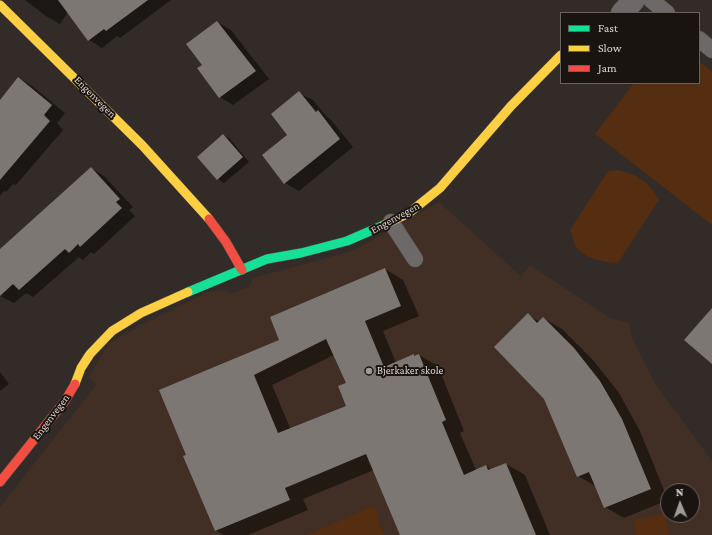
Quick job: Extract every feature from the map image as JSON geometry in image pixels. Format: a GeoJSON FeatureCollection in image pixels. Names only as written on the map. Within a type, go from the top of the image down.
{"type":"FeatureCollection","features":[{"type":"Feature","properties":{"kind":"street"},"geometry":{"type":"LineString","coordinates":[[623,12],[634,0]]}},
{"type":"Feature","properties":{"kind":"street","name":"Engenvegen"},"geometry":{"type":"LineString","coordinates":[[0,5],[89,90],[187,193],[224,240],[242,270]]}},
{"type":"Feature","properties":{"kind":"street","name":"Engenvegen"},"geometry":{"type":"LineString","coordinates":[[0,482],[65,401],[77,381],[85,361],[103,339],[122,324],[141,313],[267,260],[347,241],[373,231],[409,213],[440,188],[511,106],[560,56]]}},
{"type":"Feature","properties":{"kind":"lane"},"geometry":{"type":"LineString","coordinates":[[651,0],[666,12]]}},
{"type":"Feature","properties":{"kind":"lane"},"geometry":{"type":"LineString","coordinates":[[700,40],[712,50]]}},
{"type":"Feature","properties":{"kind":"lane"},"geometry":{"type":"LineString","coordinates":[[391,222],[415,259]]}},
{"type":"Feature","properties":{"kind":"shaded area"},"geometry":{"type":"Polygon","coordinates":[[[700,62],[712,72],[712,225],[595,134],[633,84],[700,84],[700,62]]]}},
{"type":"Feature","properties":{"kind":"shaded area"},"geometry":{"type":"Polygon","coordinates":[[[608,171],[624,171],[642,180],[647,184],[659,200],[618,263],[600,261],[583,254],[575,245],[570,230],[608,171]]]}},
{"type":"Feature","properties":{"kind":"shaded area","name":"Bjerkaker skole"},"geometry":{"type":"Polygon","coordinates":[[[439,202],[521,276],[530,265],[610,318],[629,323],[632,338],[654,382],[712,461],[712,535],[0,535],[0,507],[96,385],[89,376],[109,343],[149,321],[208,292],[222,290],[228,292],[229,294],[249,287],[253,278],[355,250],[439,202]]]}},
{"type":"Feature","properties":{"kind":"shaded area"},"geometry":{"type":"Polygon","coordinates":[[[375,505],[379,524],[385,535],[307,535],[375,505]]]}},
{"type":"Feature","properties":{"kind":"shaded area"},"geometry":{"type":"Polygon","coordinates":[[[660,515],[660,523],[667,523],[669,535],[636,535],[633,520],[660,515]]]}},
{"type":"Feature","properties":{"kind":"building"},"geometry":{"type":"Polygon","coordinates":[[[58,0],[148,0],[106,31],[104,29],[88,41],[58,0]]]}},
{"type":"Feature","properties":{"kind":"building"},"geometry":{"type":"Polygon","coordinates":[[[217,21],[256,71],[219,98],[197,68],[202,65],[186,44],[217,21]]]}},
{"type":"Feature","properties":{"kind":"building"},"geometry":{"type":"Polygon","coordinates":[[[18,77],[52,105],[44,115],[50,121],[0,180],[0,100],[18,77]]]}},
{"type":"Feature","properties":{"kind":"building"},"geometry":{"type":"Polygon","coordinates":[[[299,91],[316,112],[318,110],[340,139],[284,184],[262,155],[287,135],[271,114],[299,91]]]}},
{"type":"Feature","properties":{"kind":"building"},"geometry":{"type":"Polygon","coordinates":[[[223,134],[243,157],[217,180],[197,157],[223,134]]]}},
{"type":"Feature","properties":{"kind":"building"},"geometry":{"type":"Polygon","coordinates":[[[91,167],[120,199],[116,202],[122,208],[80,247],[78,244],[69,253],[65,249],[19,290],[13,284],[0,296],[0,249],[91,167]]]}},
{"type":"Feature","properties":{"kind":"building"},"geometry":{"type":"Polygon","coordinates":[[[385,268],[401,306],[365,321],[384,367],[414,354],[414,356],[419,354],[446,420],[442,422],[464,475],[486,465],[488,470],[506,463],[536,535],[400,535],[366,454],[285,488],[290,500],[215,531],[183,456],[186,455],[159,390],[279,340],[270,317],[385,268]],[[326,339],[254,375],[278,433],[346,406],[338,386],[346,383],[326,339]]]}},
{"type":"Feature","properties":{"kind":"building"},"geometry":{"type":"Polygon","coordinates":[[[712,308],[712,364],[684,340],[712,308]]]}},
{"type":"Feature","properties":{"kind":"building"},"geometry":{"type":"Polygon","coordinates":[[[528,313],[537,323],[543,317],[574,348],[600,381],[622,419],[651,489],[604,508],[589,472],[577,477],[544,399],[494,347],[528,313]]]}},
{"type":"Feature","properties":{"kind":"traffic: fast"},"geometry":{"type":"LineString","coordinates":[[188,292],[267,259],[301,253],[347,241],[384,225]]}},
{"type":"Feature","properties":{"kind":"traffic: slow"},"geometry":{"type":"LineString","coordinates":[[0,5],[142,145],[209,219]]}},
{"type":"Feature","properties":{"kind":"traffic: slow"},"geometry":{"type":"LineString","coordinates":[[384,225],[409,213],[440,188],[511,106],[560,56]]}},
{"type":"Feature","properties":{"kind":"traffic: slow"},"geometry":{"type":"LineString","coordinates":[[75,384],[81,368],[90,354],[112,331],[141,313],[188,292]]}},
{"type":"Feature","properties":{"kind":"traffic: jam"},"geometry":{"type":"LineString","coordinates":[[209,219],[226,242],[242,270]]}},
{"type":"Feature","properties":{"kind":"traffic: jam"},"geometry":{"type":"LineString","coordinates":[[0,482],[65,401],[75,384]]}},
{"type":"Feature","properties":{"kind":"place","name":"Bjerkaker skole"},"geometry":{"type":"Point","coordinates":[369,371]}}]}
